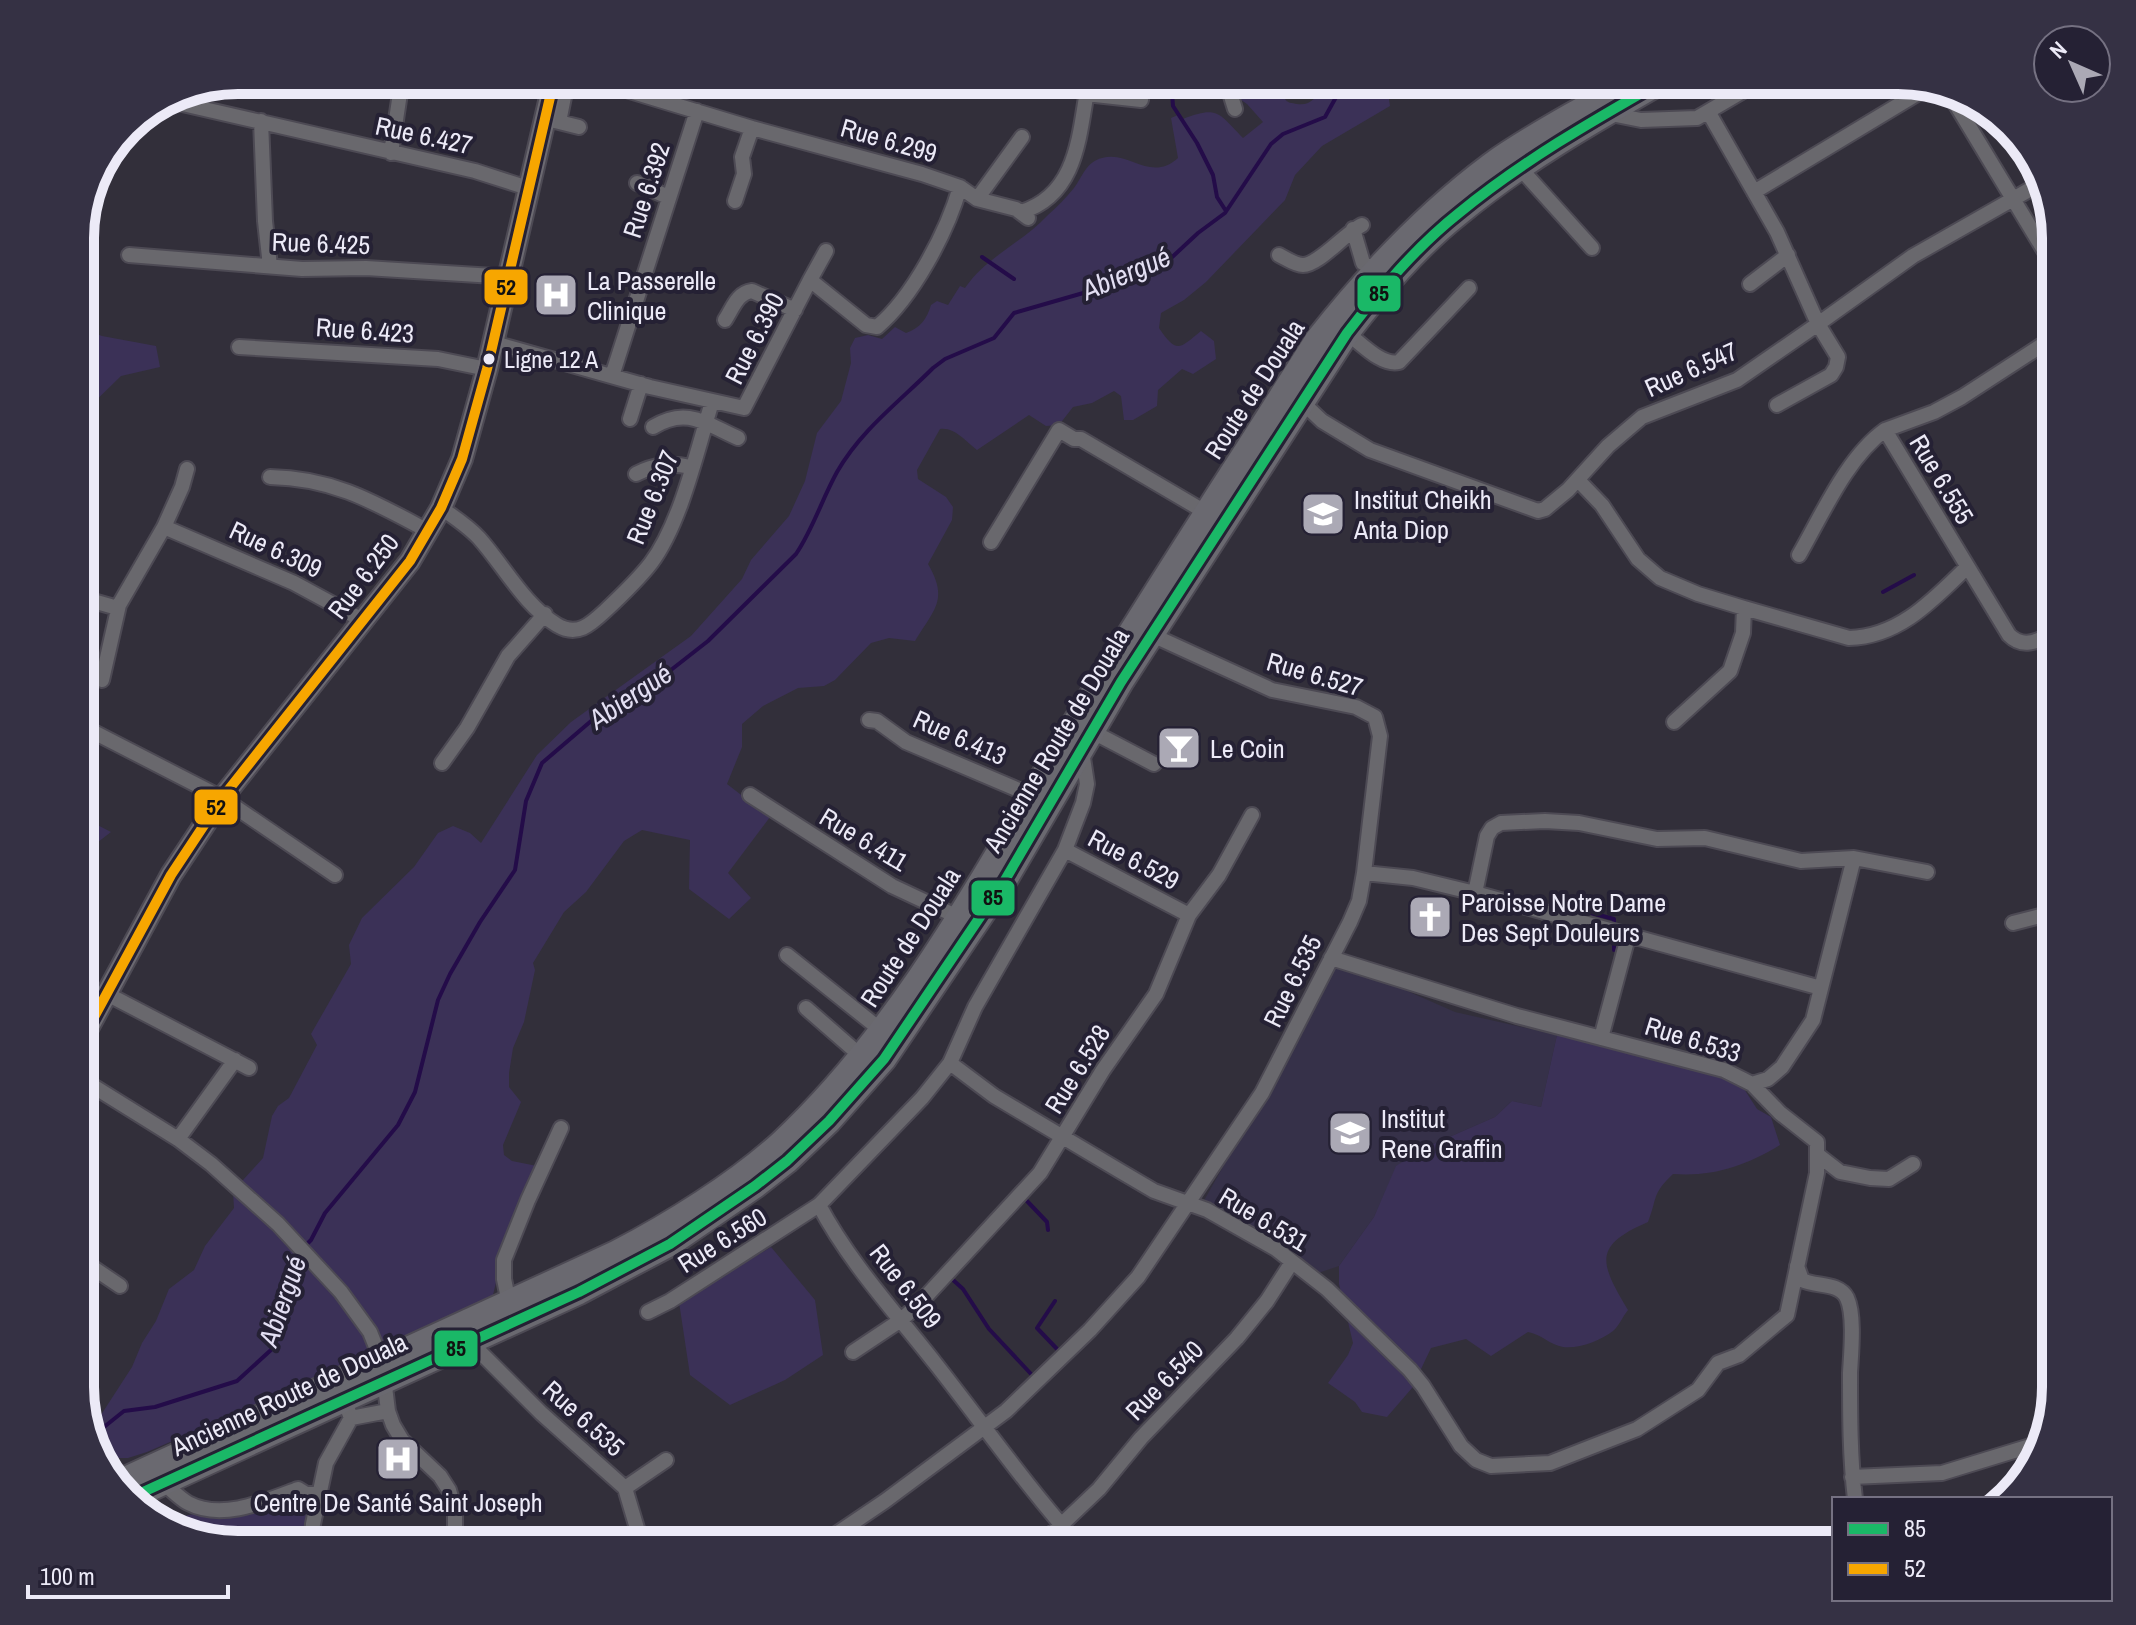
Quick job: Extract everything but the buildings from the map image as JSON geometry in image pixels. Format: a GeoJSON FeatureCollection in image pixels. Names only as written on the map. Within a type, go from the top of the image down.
{"type":"FeatureCollection","features":[{"type":"Feature","properties":{"kind":"main road","name":"Rue 6.250"},"geometry":{"type":"LineString","coordinates":[[94,1018],[171,875],[222,798],[410,561],[441,508],[462,459],[558,94]]}},
{"type":"Feature","properties":{"kind":"main road","name":"Route de Douala"},"geometry":{"type":"LineString","coordinates":[[127,1479],[384,1371],[509,1303],[642,1240],[749,1170],[820,1105],[882,1031],[1033,796],[1079,739],[1207,513],[1317,340],[1375,269],[1441,206],[1528,140],[1608,94]]}},
{"type":"Feature","properties":{"kind":"main road","name":"Ancienne Route de Douala"},"geometry":{"type":"LineString","coordinates":[[141,1493],[348,1408],[384,1371],[469,1341],[579,1292],[670,1244],[755,1186],[798,1151],[884,1059],[929,995],[1005,880],[1079,739],[1152,635],[1347,333],[1406,262],[1456,215],[1520,168],[1639,94]]}},
{"type":"Feature","properties":{"kind":"street"},"geometry":{"type":"LineString","coordinates":[[391,153],[400,94]]}},
{"type":"Feature","properties":{"kind":"street","name":"Rue 6.299"},"geometry":{"type":"LineString","coordinates":[[645,94],[960,187],[977,199],[1025,215],[1061,185],[1071,168],[1087,94]]}},
{"type":"Feature","properties":{"kind":"street"},"geometry":{"type":"LineString","coordinates":[[1117,94],[1141,100]]}},
{"type":"Feature","properties":{"kind":"street"},"geometry":{"type":"LineString","coordinates":[[1230,94],[1235,109]]}},
{"type":"Feature","properties":{"kind":"street"},"geometry":{"type":"LineString","coordinates":[[1606,113],[1658,121],[1697,118],[1740,94]]}},
{"type":"Feature","properties":{"kind":"street"},"geometry":{"type":"LineString","coordinates":[[1754,192],[1915,95]]}},
{"type":"Feature","properties":{"kind":"street","name":"Rue 6.427"},"geometry":{"type":"LineString","coordinates":[[185,104],[475,171],[531,189]]}},
{"type":"Feature","properties":{"kind":"street"},"geometry":{"type":"LineString","coordinates":[[1957,107],[2042,247]]}},
{"type":"Feature","properties":{"kind":"street","name":"Rue 6.392"},"geometry":{"type":"LineString","coordinates":[[612,376],[697,111]]}},
{"type":"Feature","properties":{"kind":"street"},"geometry":{"type":"LineString","coordinates":[[1709,113],[1788,255],[1818,324],[1838,357],[1831,375],[1777,405]]}},
{"type":"Feature","properties":{"kind":"street"},"geometry":{"type":"LineString","coordinates":[[552,120],[579,127]]}},
{"type":"Feature","properties":{"kind":"street"},"geometry":{"type":"LineString","coordinates":[[261,121],[270,266]]}},
{"type":"Feature","properties":{"kind":"street"},"geometry":{"type":"LineString","coordinates":[[735,201],[744,174],[742,157],[752,128]]}},
{"type":"Feature","properties":{"kind":"street"},"geometry":{"type":"LineString","coordinates":[[977,199],[1022,137]]}},
{"type":"Feature","properties":{"kind":"street"},"geometry":{"type":"LineString","coordinates":[[1520,168],[1592,248]]}},
{"type":"Feature","properties":{"kind":"street"},"geometry":{"type":"LineString","coordinates":[[637,183],[668,197]]}},
{"type":"Feature","properties":{"kind":"street","name":"Rue 6.390"},"geometry":{"type":"LineString","coordinates":[[494,343],[740,408],[748,404],[810,280],[866,325],[877,327],[893,314],[932,254],[960,187]]}},
{"type":"Feature","properties":{"kind":"street","name":"Rue 6.547"},"geometry":{"type":"LineString","coordinates":[[1302,402],[1322,421],[1370,450],[1529,509],[1545,509],[1642,417],[1737,380],[1913,256],[2033,189]]}},
{"type":"Feature","properties":{"kind":"street"},"geometry":{"type":"LineString","coordinates":[[1279,255],[1300,266],[1310,264],[1358,227],[1363,263],[1375,269]]}},
{"type":"Feature","properties":{"kind":"street"},"geometry":{"type":"LineString","coordinates":[[810,280],[826,251]]}},
{"type":"Feature","properties":{"kind":"street","name":"Rue 6.425"},"geometry":{"type":"LineString","coordinates":[[129,255],[302,269],[366,268],[510,277]]}},
{"type":"Feature","properties":{"kind":"street"},"geometry":{"type":"LineString","coordinates":[[1750,284],[1788,255]]}},
{"type":"Feature","properties":{"kind":"street"},"geometry":{"type":"LineString","coordinates":[[1347,333],[1382,360],[1390,364],[1399,362],[1469,288]]}},
{"type":"Feature","properties":{"kind":"street"},"geometry":{"type":"LineString","coordinates":[[725,320],[739,296],[752,291],[795,310]]}},
{"type":"Feature","properties":{"kind":"street","name":"Rue 6.555"},"geometry":{"type":"LineString","coordinates":[[2042,345],[1975,390],[1934,412],[1885,430],[2009,635],[2016,642],[2026,644],[2042,638]]}},
{"type":"Feature","properties":{"kind":"street","name":"Rue 6.423"},"geometry":{"type":"LineString","coordinates":[[239,347],[438,359],[487,369]]}},
{"type":"Feature","properties":{"kind":"street"},"geometry":{"type":"LineString","coordinates":[[630,419],[641,384]]}},
{"type":"Feature","properties":{"kind":"street","name":"Rue 6.307"},"geometry":{"type":"LineString","coordinates":[[441,508],[479,538],[506,573],[556,624],[570,631],[581,629],[590,625],[623,593],[652,562],[665,540],[712,402]]}},
{"type":"Feature","properties":{"kind":"street"},"geometry":{"type":"LineString","coordinates":[[653,427],[666,419],[685,416],[738,438]]}},
{"type":"Feature","properties":{"kind":"street"},"geometry":{"type":"LineString","coordinates":[[991,542],[1059,430],[1074,439],[1081,439],[1207,513]]}},
{"type":"Feature","properties":{"kind":"street"},"geometry":{"type":"LineString","coordinates":[[1799,555],[1850,469],[1873,438],[1885,430]]}},
{"type":"Feature","properties":{"kind":"street"},"geometry":{"type":"LineString","coordinates":[[636,474],[657,466],[676,464],[691,467]]}},
{"type":"Feature","properties":{"kind":"street"},"geometry":{"type":"LineString","coordinates":[[102,680],[119,605],[164,527],[187,469]]}},
{"type":"Feature","properties":{"kind":"street"},"geometry":{"type":"LineString","coordinates":[[270,477],[309,479],[346,489],[428,531]]}},
{"type":"Feature","properties":{"kind":"street"},"geometry":{"type":"LineString","coordinates":[[1578,480],[1596,497],[1638,559],[1660,578],[1688,591],[1849,638],[1875,635],[1911,617],[1967,567]]}},
{"type":"Feature","properties":{"kind":"street","name":"Rue 6.309"},"geometry":{"type":"LineString","coordinates":[[164,527],[294,583],[364,621]]}},
{"type":"Feature","properties":{"kind":"street"},"geometry":{"type":"LineString","coordinates":[[94,601],[114,607],[119,605]]}},
{"type":"Feature","properties":{"kind":"street"},"geometry":{"type":"LineString","coordinates":[[1674,722],[1730,671],[1743,633],[1744,608]]}},
{"type":"Feature","properties":{"kind":"street"},"geometry":{"type":"LineString","coordinates":[[442,763],[467,728],[508,656],[545,614]]}},
{"type":"Feature","properties":{"kind":"street","name":"Rue 6.527"},"geometry":{"type":"LineString","coordinates":[[1152,635],[1272,690],[1356,707],[1375,717],[1380,736],[1373,816]]}},
{"type":"Feature","properties":{"kind":"street","name":"Rue 6.413"},"geometry":{"type":"LineString","coordinates":[[869,720],[877,721],[906,742],[1033,796]]}},
{"type":"Feature","properties":{"kind":"street"},"geometry":{"type":"LineString","coordinates":[[94,732],[222,798],[335,875]]}},
{"type":"Feature","properties":{"kind":"street"},"geometry":{"type":"LineString","coordinates":[[1079,739],[1154,764]]}},
{"type":"Feature","properties":{"kind":"street","name":"Rue 6.529"},"geometry":{"type":"LineString","coordinates":[[1079,739],[1087,784],[1065,850],[1189,915]]}},
{"type":"Feature","properties":{"kind":"street","name":"Rue 6.411"},"geometry":{"type":"LineString","coordinates":[[750,795],[892,886],[958,917]]}},
{"type":"Feature","properties":{"kind":"street","name":"Rue 6.528"},"geometry":{"type":"LineString","coordinates":[[853,1352],[901,1320],[946,1277],[1040,1173],[1119,1045],[1156,994],[1189,915],[1219,875],[1252,815]]}},
{"type":"Feature","properties":{"kind":"street","name":"Rue 6.535"},"geometry":{"type":"LineString","coordinates":[[841,1531],[985,1427],[1022,1396],[1114,1304],[1151,1261],[1262,1093],[1331,958],[1359,901],[1373,816]]}},
{"type":"Feature","properties":{"kind":"street"},"geometry":{"type":"LineString","coordinates":[[1475,893],[1487,836],[1492,828],[1501,823],[1579,823],[1657,839],[1705,838],[1801,861],[1854,858],[1927,872]]}},
{"type":"Feature","properties":{"kind":"street"},"geometry":{"type":"LineString","coordinates":[[819,1205],[922,1098],[950,1063],[975,1007],[1065,850]]}},
{"type":"Feature","properties":{"kind":"street"},"geometry":{"type":"LineString","coordinates":[[1752,1084],[1768,1079],[1782,1067],[1813,1020],[1854,858]]}},
{"type":"Feature","properties":{"kind":"street"},"geometry":{"type":"LineString","coordinates":[[1364,873],[1413,878],[1475,893],[1821,988]]}},
{"type":"Feature","properties":{"kind":"street"},"geometry":{"type":"LineString","coordinates":[[2013,923],[2042,916]]}},
{"type":"Feature","properties":{"kind":"street"},"geometry":{"type":"LineString","coordinates":[[1601,1038],[1628,937]]}},
{"type":"Feature","properties":{"kind":"street"},"geometry":{"type":"LineString","coordinates":[[787,955],[882,1031]]}},
{"type":"Feature","properties":{"kind":"street","name":"Rue 6.533"},"geometry":{"type":"LineString","coordinates":[[1331,958],[1517,1016],[1724,1070],[1752,1084],[1780,1113],[1817,1142],[1818,1155]]}},
{"type":"Feature","properties":{"kind":"street"},"geometry":{"type":"LineString","coordinates":[[94,996],[105,998],[249,1068]]}},
{"type":"Feature","properties":{"kind":"street"},"geometry":{"type":"LineString","coordinates":[[806,1008],[861,1056]]}},
{"type":"Feature","properties":{"kind":"street"},"geometry":{"type":"LineString","coordinates":[[178,1139],[235,1060]]}},
{"type":"Feature","properties":{"kind":"street","name":"Rue 6.531"},"geometry":{"type":"LineString","coordinates":[[950,1063],[994,1096],[1154,1191],[1225,1220],[1276,1249],[1327,1289],[1410,1370],[1461,1446],[1476,1460],[1491,1466],[1550,1463],[1637,1429],[1698,1390],[1707,1382],[1718,1363],[1739,1355],[1787,1315],[1797,1265]]}},
{"type":"Feature","properties":{"kind":"street"},"geometry":{"type":"LineString","coordinates":[[94,1087],[178,1139],[211,1164],[317,1263],[370,1332],[384,1371],[388,1411],[393,1425],[402,1440],[440,1476],[449,1490],[455,1512],[455,1531]]}},
{"type":"Feature","properties":{"kind":"street"},"geometry":{"type":"LineString","coordinates":[[509,1303],[504,1260],[561,1128]]}},
{"type":"Feature","properties":{"kind":"street"},"geometry":{"type":"LineString","coordinates":[[1818,1155],[1840,1172],[1870,1178],[1889,1179],[1913,1164]]}},
{"type":"Feature","properties":{"kind":"street"},"geometry":{"type":"LineString","coordinates":[[1818,1155],[1815,1186],[1797,1265],[1802,1280],[1840,1290],[1848,1299],[1855,1497]]}},
{"type":"Feature","properties":{"kind":"street","name":"Rue 6.560"},"geometry":{"type":"LineString","coordinates":[[648,1312],[692,1288],[819,1205]]}},
{"type":"Feature","properties":{"kind":"street","name":"Rue 6.509"},"geometry":{"type":"LineString","coordinates":[[819,1205],[834,1232],[1066,1531]]}},
{"type":"Feature","properties":{"kind":"street","name":"Rue 6.540"},"geometry":{"type":"LineString","coordinates":[[1053,1531],[1099,1489],[1141,1438],[1237,1338],[1267,1301],[1292,1262]]}},
{"type":"Feature","properties":{"kind":"street"},"geometry":{"type":"LineString","coordinates":[[94,1268],[120,1286]]}},
{"type":"Feature","properties":{"kind":"street","name":"Rue 6.535"},"geometry":{"type":"LineString","coordinates":[[469,1341],[541,1413],[625,1488],[638,1531]]}},
{"type":"Feature","properties":{"kind":"street"},"geometry":{"type":"LineString","coordinates":[[313,1531],[326,1463],[348,1408],[388,1411]]}},
{"type":"Feature","properties":{"kind":"street"},"geometry":{"type":"LineString","coordinates":[[1852,1477],[1942,1473],[2029,1446]]}},
{"type":"Feature","properties":{"kind":"street"},"geometry":{"type":"LineString","coordinates":[[625,1488],[666,1460]]}},
{"type":"Feature","properties":{"kind":"street"},"geometry":{"type":"LineString","coordinates":[[163,1483],[188,1503],[210,1509],[240,1508],[298,1489],[306,1494],[319,1494]]}},
{"type":"Feature","properties":{"kind":"shaded area"},"geometry":{"type":"Polygon","coordinates":[[[1232,94],[1283,94],[1290,103],[1302,104],[1317,94],[1388,94],[1390,106],[1322,146],[1295,175],[1285,200],[1206,282],[1161,313],[1159,328],[1170,342],[1183,345],[1201,331],[1214,341],[1216,359],[1193,374],[1182,369],[1158,390],[1157,406],[1133,420],[1124,420],[1121,396],[1114,391],[1092,403],[1073,407],[1059,425],[1046,426],[1029,415],[977,450],[955,432],[940,429],[917,470],[918,479],[946,497],[953,507],[952,520],[928,564],[938,587],[938,596],[933,612],[915,641],[889,638],[871,643],[835,680],[824,686],[798,688],[763,706],[742,724],[742,747],[727,784],[770,817],[728,873],[751,898],[729,919],[689,889],[690,840],[642,830],[624,841],[586,892],[564,912],[533,963],[535,970],[524,1022],[513,1048],[509,1087],[521,1102],[503,1145],[504,1155],[512,1161],[537,1166],[503,1253],[493,1295],[325,1375],[147,1452],[128,1458],[113,1458],[98,1419],[132,1367],[169,1289],[194,1270],[205,1246],[234,1208],[233,1191],[263,1158],[272,1116],[278,1106],[289,1098],[317,1045],[311,1034],[351,964],[349,945],[362,918],[414,867],[438,833],[453,826],[470,833],[481,843],[537,755],[571,722],[691,636],[742,579],[751,560],[789,516],[805,481],[817,433],[841,401],[851,363],[850,348],[855,338],[868,335],[882,339],[895,327],[906,333],[922,322],[931,305],[937,301],[948,305],[960,286],[965,288],[994,258],[1058,206],[1088,166],[1097,160],[1112,157],[1149,167],[1168,165],[1178,158],[1171,118],[1178,115],[1183,119],[1204,113],[1218,114],[1243,138],[1263,122],[1247,104],[1232,94]]]}},
{"type":"Feature","properties":{"kind":"shaded area"},"geometry":{"type":"Polygon","coordinates":[[[94,333],[156,346],[160,367],[121,376],[94,402],[94,333]]]}},
{"type":"Feature","properties":{"kind":"shaded area"},"geometry":{"type":"Polygon","coordinates":[[[94,823],[111,832],[94,845],[94,823]]]}},
{"type":"Feature","properties":{"kind":"shaded area","name":"Institut Rene Graffin"},"geometry":{"type":"Polygon","coordinates":[[[1339,961],[1455,1012],[1557,1035],[1541,1107],[1512,1101],[1495,1117],[1422,1149],[1397,1166],[1374,1217],[1339,1266],[1309,1276],[1202,1204],[1339,961]]]}},
{"type":"Feature","properties":{"kind":"shaded area"},"geometry":{"type":"Polygon","coordinates":[[[1557,1035],[1575,1037],[1739,1081],[1757,1109],[1771,1117],[1780,1145],[1728,1168],[1702,1174],[1673,1174],[1666,1181],[1656,1196],[1648,1222],[1617,1239],[1606,1257],[1611,1280],[1628,1310],[1608,1335],[1589,1344],[1569,1347],[1558,1346],[1528,1332],[1491,1356],[1466,1339],[1431,1348],[1412,1388],[1387,1417],[1362,1412],[1355,1402],[1328,1383],[1353,1343],[1339,1284],[1339,1266],[1374,1217],[1396,1166],[1422,1149],[1495,1117],[1512,1101],[1541,1107],[1557,1035]]]}},
{"type":"Feature","properties":{"kind":"shaded area"},"geometry":{"type":"Polygon","coordinates":[[[771,1247],[815,1300],[823,1355],[785,1380],[730,1405],[690,1375],[679,1302],[771,1247]]]}},
{"type":"Feature","properties":{"kind":"shaded area"},"geometry":{"type":"Polygon","coordinates":[[[296,1494],[310,1513],[304,1531],[228,1531],[177,1517],[232,1507],[265,1510],[296,1494]]]}},
{"type":"Feature","properties":{"kind":"waterway"},"geometry":{"type":"LineString","coordinates":[[1172,94],[1173,106],[1197,143],[1213,175],[1217,197],[1226,211]]}},
{"type":"Feature","properties":{"kind":"waterway","name":"Abiergué"},"geometry":{"type":"LineString","coordinates":[[100,1428],[124,1411],[155,1407],[237,1381],[272,1349],[281,1312],[283,1278],[291,1260],[311,1240],[325,1213],[398,1125],[415,1092],[438,1000],[480,922],[515,870],[526,801],[542,763],[618,698],[662,677],[708,641],[796,554],[832,482],[857,443],[933,368],[945,359],[994,338],[1014,313],[1111,285],[1169,260],[1225,213],[1271,144],[1283,134],[1325,117],[1338,94]]}},
{"type":"Feature","properties":{"kind":"waterway"},"geometry":{"type":"LineString","coordinates":[[982,257],[1014,279]]}},
{"type":"Feature","properties":{"kind":"waterway"},"geometry":{"type":"LineString","coordinates":[[1883,592],[1914,575]]}},
{"type":"Feature","properties":{"kind":"waterway"},"geometry":{"type":"LineString","coordinates":[[1576,909],[1614,919],[1614,928]]}},
{"type":"Feature","properties":{"kind":"waterway"},"geometry":{"type":"LineString","coordinates":[[1614,937],[1614,950]]}},
{"type":"Feature","properties":{"kind":"waterway"},"geometry":{"type":"LineString","coordinates":[[1027,1201],[1047,1222],[1048,1230]]}},
{"type":"Feature","properties":{"kind":"waterway"},"geometry":{"type":"LineString","coordinates":[[952,1279],[963,1289],[989,1329],[1032,1375]]}},
{"type":"Feature","properties":{"kind":"waterway"},"geometry":{"type":"LineString","coordinates":[[1055,1301],[1037,1328],[1057,1349]]}},
{"type":"Feature","properties":{"kind":"transit line","name":"52"},"geometry":{"type":"LineString","coordinates":[[94,1017],[171,875],[222,798],[410,561],[441,508],[462,459],[487,369],[551,94]]}},
{"type":"Feature","properties":{"kind":"transit line","name":"85"},"geometry":{"type":"LineString","coordinates":[[141,1493],[579,1292],[670,1244],[787,1161],[829,1121],[884,1059],[1005,880],[1121,682],[1347,333],[1372,301],[1428,240],[1483,194],[1559,142],[1639,94]]}},
{"type":"Feature","properties":{"kind":"place","name":"La Passerelle Clinique"},"geometry":{"type":"Point","coordinates":[556,295]}},
{"type":"Feature","properties":{"kind":"place","name":"Ligne 12 A"},"geometry":{"type":"Point","coordinates":[489,359]}},
{"type":"Feature","properties":{"kind":"place","name":"Institut Cheikh Anta Diop"},"geometry":{"type":"Point","coordinates":[1323,514]}},
{"type":"Feature","properties":{"kind":"place","name":"Le Coin"},"geometry":{"type":"Point","coordinates":[1179,748]}},
{"type":"Feature","properties":{"kind":"place","name":"Paroisse Notre Dame Des Sept Douleurs"},"geometry":{"type":"Point","coordinates":[1430,917]}},
{"type":"Feature","properties":{"kind":"place","name":"Institut Rene Graffin"},"geometry":{"type":"Point","coordinates":[1350,1133]}},
{"type":"Feature","properties":{"kind":"place","name":"Centre De Santé Saint Joseph"},"geometry":{"type":"Point","coordinates":[398,1459]}}]}
